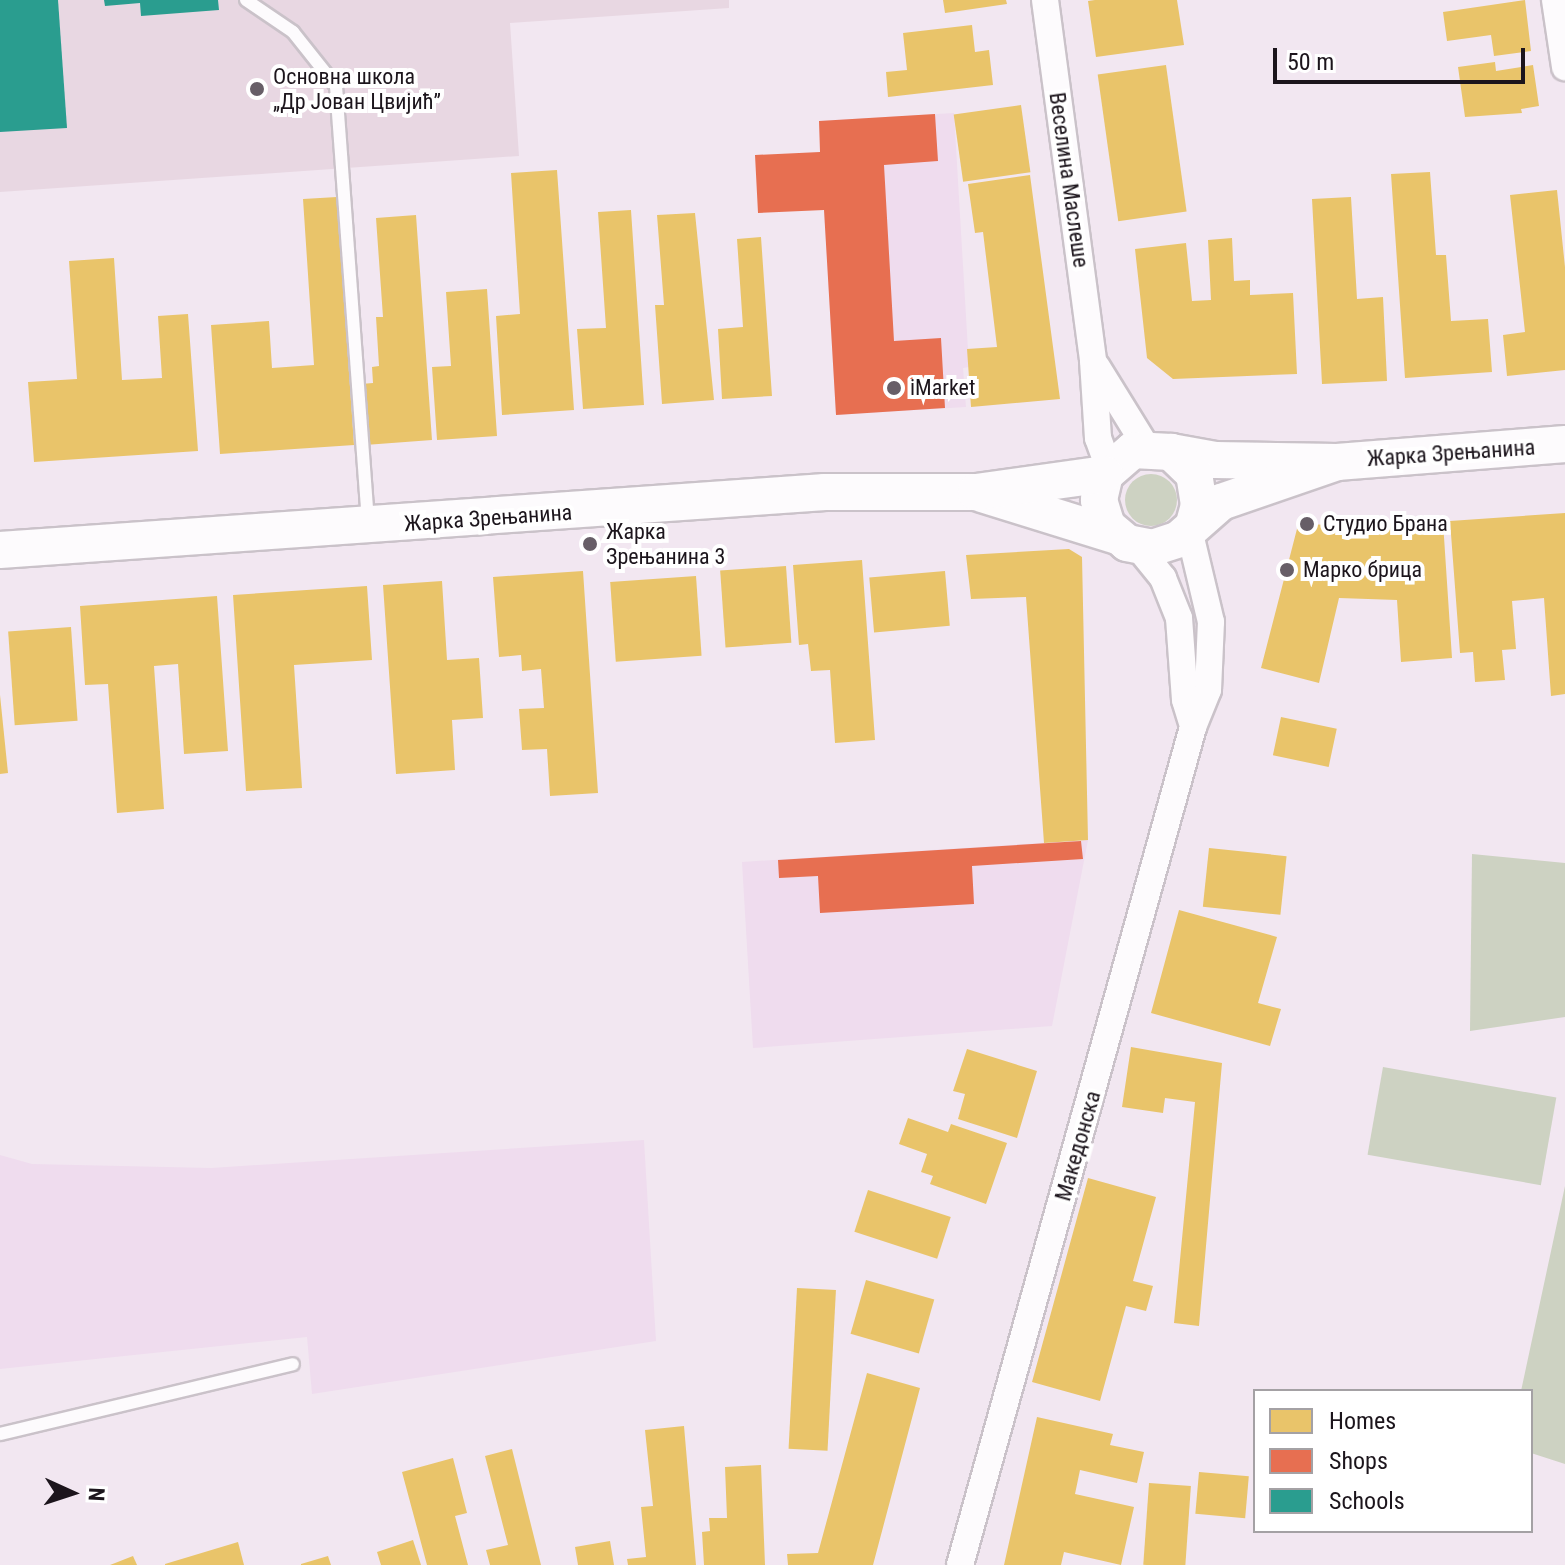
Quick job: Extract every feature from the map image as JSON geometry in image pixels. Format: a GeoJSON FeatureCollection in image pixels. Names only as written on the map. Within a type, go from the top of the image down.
{"type":"FeatureCollection","features":[{"type":"Feature","properties":{"kind":"main road","name":"Жарка Зрењанина"},"geometry":{"type":"LineString","coordinates":[[0,550],[368,527],[825,492],[976,492],[1107,471],[1120,457],[1159,450],[1215,460],[1337,462],[1565,444]]}},
{"type":"Feature","properties":{"kind":"main road"},"geometry":{"type":"LineString","coordinates":[[1159,450],[1194,474],[1199,505],[1192,525]]}},
{"type":"Feature","properties":{"kind":"main road","name":"Жарка Зрењанина"},"geometry":{"type":"LineString","coordinates":[[976,492],[1128,542],[1166,546],[1221,502],[1337,462]]}},
{"type":"Feature","properties":{"kind":"main road"},"geometry":{"type":"LineString","coordinates":[[1107,471],[1099,500],[1107,526],[1128,542]]}},
{"type":"Feature","properties":{"kind":"street","name":"Веселина Маслеше"},"geometry":{"type":"LineString","coordinates":[[1045,0],[1093,361],[1098,438],[1107,471]]}},
{"type":"Feature","properties":{"kind":"street"},"geometry":{"type":"LineString","coordinates":[[1555,0],[1565,67]]}},
{"type":"Feature","properties":{"kind":"street","name":"Веселина Маслеше"},"geometry":{"type":"LineString","coordinates":[[1093,361],[1159,450]]}},
{"type":"Feature","properties":{"kind":"street","name":"Македонска"},"geometry":{"type":"LineString","coordinates":[[960,1565],[1193,727],[1208,690],[1213,646],[1192,525]]}},
{"type":"Feature","properties":{"kind":"street","name":"Македонска"},"geometry":{"type":"LineString","coordinates":[[1128,542],[1163,578],[1179,618],[1185,700],[1193,727]]}},
{"type":"Feature","properties":{"kind":"lane"},"geometry":{"type":"LineString","coordinates":[[246,0],[293,32],[336,86],[368,527]]}},
{"type":"Feature","properties":{"kind":"lane"},"geometry":{"type":"LineString","coordinates":[[0,1434],[293,1364]]}},
{"type":"Feature","properties":{"kind":"shaded area","name":"Основна школа „Др Јован Цвијић”"},"geometry":{"type":"Polygon","coordinates":[[[0,0],[729,0],[729,8],[510,23],[519,156],[0,192],[0,0]]]}},
{"type":"Feature","properties":{"kind":"shaded area"},"geometry":{"type":"Polygon","coordinates":[[[954,113],[969,367],[963,368],[966,407],[836,415],[819,121],[954,113]]]}},
{"type":"Feature","properties":{"kind":"shaded area"},"geometry":{"type":"Polygon","coordinates":[[[1088,840],[1052,1026],[753,1048],[742,862],[1088,840]]]}},
{"type":"Feature","properties":{"kind":"shaded area"},"geometry":{"type":"Polygon","coordinates":[[[644,1140],[656,1341],[312,1394],[307,1337],[0,1369],[0,1155],[32,1164],[211,1168],[644,1140]]]}},
{"type":"Feature","properties":{"kind":"green space"},"geometry":{"type":"Polygon","coordinates":[[[1151,474],[1170,481],[1177,500],[1170,519],[1151,526],[1132,519],[1125,500],[1132,481],[1151,474]]]}},
{"type":"Feature","properties":{"kind":"green space"},"geometry":{"type":"Polygon","coordinates":[[[1472,854],[1565,863],[1565,1017],[1470,1031],[1472,854]]]}},
{"type":"Feature","properties":{"kind":"green space"},"geometry":{"type":"Polygon","coordinates":[[[1383,1067],[1556,1098],[1541,1185],[1368,1155],[1383,1067]]]}},
{"type":"Feature","properties":{"kind":"green space"},"geometry":{"type":"Polygon","coordinates":[[[1565,1186],[1565,1464],[1533,1454],[1533,1389],[1521,1389],[1565,1186]]]}},
{"type":"Feature","properties":{"kind":"building: Homes"},"geometry":{"type":"Polygon","coordinates":[[[943,0],[1006,0],[1007,4],[945,13],[943,0]]]}},
{"type":"Feature","properties":{"kind":"building: Homes"},"geometry":{"type":"Polygon","coordinates":[[[1177,0],[1184,45],[1096,57],[1088,1],[1177,0]]]}},
{"type":"Feature","properties":{"kind":"building: Homes"},"geometry":{"type":"Polygon","coordinates":[[[1525,0],[1531,51],[1494,56],[1491,35],[1447,41],[1443,12],[1525,0]]]}},
{"type":"Feature","properties":{"kind":"building: Homes"},"geometry":{"type":"Polygon","coordinates":[[[972,25],[975,52],[989,50],[993,85],[888,97],[886,72],[907,70],[903,33],[972,25]]]}},
{"type":"Feature","properties":{"kind":"building: Homes"},"geometry":{"type":"Polygon","coordinates":[[[1495,62],[1496,71],[1533,65],[1539,106],[1521,109],[1522,113],[1465,117],[1458,67],[1495,62]]]}},
{"type":"Feature","properties":{"kind":"building: Homes"},"geometry":{"type":"Polygon","coordinates":[[[1166,65],[1187,212],[1118,221],[1098,75],[1166,65]]]}},
{"type":"Feature","properties":{"kind":"building: Homes"},"geometry":{"type":"Polygon","coordinates":[[[1021,105],[1030,172],[963,182],[954,114],[1021,105]]]}},
{"type":"Feature","properties":{"kind":"building: Homes"},"geometry":{"type":"Polygon","coordinates":[[[557,170],[574,410],[502,415],[496,316],[520,314],[511,173],[557,170]]]}},
{"type":"Feature","properties":{"kind":"building: Homes"},"geometry":{"type":"Polygon","coordinates":[[[1430,172],[1436,255],[1446,255],[1451,321],[1488,319],[1492,372],[1405,378],[1391,174],[1430,172]]]}},
{"type":"Feature","properties":{"kind":"building: Homes"},"geometry":{"type":"Polygon","coordinates":[[[1030,175],[1060,399],[971,407],[967,349],[997,347],[983,232],[975,233],[968,184],[1030,175]]]}},
{"type":"Feature","properties":{"kind":"building: Homes"},"geometry":{"type":"Polygon","coordinates":[[[1557,190],[1565,267],[1565,370],[1507,376],[1503,335],[1525,332],[1510,195],[1557,190]]]}},
{"type":"Feature","properties":{"kind":"building: Homes"},"geometry":{"type":"Polygon","coordinates":[[[337,197],[354,445],[220,454],[211,325],[269,321],[272,368],[314,365],[303,199],[337,197]]]}},
{"type":"Feature","properties":{"kind":"building: Homes"},"geometry":{"type":"Polygon","coordinates":[[[1351,197],[1357,299],[1383,297],[1387,381],[1322,384],[1312,199],[1351,197]]]}},
{"type":"Feature","properties":{"kind":"building: Homes"},"geometry":{"type":"Polygon","coordinates":[[[631,210],[644,405],[583,409],[577,329],[606,328],[598,212],[631,210]]]}},
{"type":"Feature","properties":{"kind":"building: Homes"},"geometry":{"type":"Polygon","coordinates":[[[695,213],[714,400],[662,404],[655,305],[664,305],[657,215],[695,213]]]}},
{"type":"Feature","properties":{"kind":"building: Homes"},"geometry":{"type":"Polygon","coordinates":[[[416,215],[432,440],[365,445],[361,384],[373,383],[372,367],[379,366],[376,317],[383,317],[376,218],[416,215]]]}},
{"type":"Feature","properties":{"kind":"building: Homes"},"geometry":{"type":"Polygon","coordinates":[[[761,237],[772,396],[722,399],[718,329],[743,327],[737,239],[761,237]]]}},
{"type":"Feature","properties":{"kind":"building: Homes"},"geometry":{"type":"Polygon","coordinates":[[[1232,238],[1234,281],[1250,280],[1250,295],[1293,293],[1297,374],[1173,379],[1147,358],[1135,249],[1186,243],[1192,301],[1211,300],[1208,240],[1232,238]]]}},
{"type":"Feature","properties":{"kind":"building: Homes"},"geometry":{"type":"Polygon","coordinates":[[[114,258],[122,380],[162,378],[158,316],[188,314],[198,451],[34,462],[28,382],[77,379],[69,261],[114,258]]]}},
{"type":"Feature","properties":{"kind":"building: Homes"},"geometry":{"type":"Polygon","coordinates":[[[487,289],[497,436],[437,440],[432,367],[451,366],[446,292],[487,289]]]}},
{"type":"Feature","properties":{"kind":"building: Homes"},"geometry":{"type":"Polygon","coordinates":[[[1565,513],[1565,694],[1551,696],[1544,598],[1512,601],[1516,649],[1502,650],[1505,680],[1475,682],[1473,652],[1460,653],[1450,521],[1565,513]]]}},
{"type":"Feature","properties":{"kind":"building: Homes"},"geometry":{"type":"Polygon","coordinates":[[[1443,522],[1452,658],[1401,662],[1397,600],[1339,598],[1319,683],[1261,668],[1298,525],[1443,522]]]}},
{"type":"Feature","properties":{"kind":"building: Homes"},"geometry":{"type":"Polygon","coordinates":[[[1069,549],[1082,557],[1088,840],[1044,843],[1026,597],[971,599],[966,555],[1069,549]]]}},
{"type":"Feature","properties":{"kind":"building: Homes"},"geometry":{"type":"Polygon","coordinates":[[[862,560],[875,740],[835,743],[830,670],[811,671],[808,644],[799,645],[793,565],[862,560]]]}},
{"type":"Feature","properties":{"kind":"building: Homes"},"geometry":{"type":"Polygon","coordinates":[[[786,566],[791,643],[726,647],[720,571],[786,566]]]}},
{"type":"Feature","properties":{"kind":"building: Homes"},"geometry":{"type":"Polygon","coordinates":[[[583,571],[598,793],[550,796],[547,749],[522,750],[519,709],[544,708],[541,669],[522,671],[521,655],[499,657],[493,577],[583,571]]]}},
{"type":"Feature","properties":{"kind":"building: Homes"},"geometry":{"type":"Polygon","coordinates":[[[945,571],[950,626],[874,632],[869,578],[945,571]]]}},
{"type":"Feature","properties":{"kind":"building: Homes"},"geometry":{"type":"Polygon","coordinates":[[[696,576],[702,656],[616,662],[610,582],[696,576]]]}},
{"type":"Feature","properties":{"kind":"building: Homes"},"geometry":{"type":"Polygon","coordinates":[[[442,581],[447,660],[479,658],[483,718],[452,720],[455,770],[396,774],[383,585],[442,581]]]}},
{"type":"Feature","properties":{"kind":"building: Homes"},"geometry":{"type":"Polygon","coordinates":[[[367,586],[372,660],[294,665],[302,788],[246,791],[233,595],[367,586]]]}},
{"type":"Feature","properties":{"kind":"building: Homes"},"geometry":{"type":"Polygon","coordinates":[[[217,596],[228,751],[184,754],[178,664],[154,666],[164,809],[117,813],[108,684],[85,685],[80,606],[217,596]]]}},
{"type":"Feature","properties":{"kind":"building: Homes"},"geometry":{"type":"Polygon","coordinates":[[[71,627],[78,721],[15,725],[8,631],[71,627]]]}},
{"type":"Feature","properties":{"kind":"building: Homes"},"geometry":{"type":"Polygon","coordinates":[[[0,695],[8,773],[0,774],[0,695]]]}},
{"type":"Feature","properties":{"kind":"building: Homes"},"geometry":{"type":"Polygon","coordinates":[[[1281,717],[1337,729],[1329,767],[1273,755],[1281,717]]]}},
{"type":"Feature","properties":{"kind":"building: Homes"},"geometry":{"type":"Polygon","coordinates":[[[1209,848],[1287,856],[1280,915],[1203,907],[1209,848]]]}},
{"type":"Feature","properties":{"kind":"building: Homes"},"geometry":{"type":"Polygon","coordinates":[[[1179,910],[1277,937],[1258,1003],[1281,1009],[1270,1046],[1151,1013],[1179,910]]]}},
{"type":"Feature","properties":{"kind":"building: Homes"},"geometry":{"type":"Polygon","coordinates":[[[1131,1047],[1222,1063],[1199,1326],[1174,1323],[1195,1102],[1165,1098],[1163,1113],[1122,1107],[1131,1047]]]}},
{"type":"Feature","properties":{"kind":"building: Homes"},"geometry":{"type":"Polygon","coordinates":[[[967,1049],[1037,1071],[1017,1138],[958,1119],[965,1094],[953,1091],[967,1049]]]}},
{"type":"Feature","properties":{"kind":"building: Homes"},"geometry":{"type":"Polygon","coordinates":[[[908,1118],[948,1132],[951,1124],[1007,1143],[986,1204],[930,1184],[933,1176],[921,1172],[927,1154],[899,1144],[908,1118]]]}},
{"type":"Feature","properties":{"kind":"building: Homes"},"geometry":{"type":"Polygon","coordinates":[[[1088,1178],[1156,1197],[1133,1281],[1153,1286],[1146,1311],[1126,1306],[1100,1401],[1032,1382],[1088,1178]]]}},
{"type":"Feature","properties":{"kind":"building: Homes"},"geometry":{"type":"Polygon","coordinates":[[[868,1190],[951,1217],[937,1259],[854,1232],[868,1190]]]}},
{"type":"Feature","properties":{"kind":"building: Homes"},"geometry":{"type":"Polygon","coordinates":[[[866,1280],[934,1300],[919,1353],[851,1334],[866,1280]]]}},
{"type":"Feature","properties":{"kind":"building: Homes"},"geometry":{"type":"Polygon","coordinates":[[[797,1288],[836,1290],[828,1451],[789,1449],[797,1288]]]}},
{"type":"Feature","properties":{"kind":"building: Homes"},"geometry":{"type":"Polygon","coordinates":[[[867,1373],[920,1388],[873,1565],[788,1565],[787,1554],[818,1553],[867,1373]]]}},
{"type":"Feature","properties":{"kind":"building: Homes"},"geometry":{"type":"Polygon","coordinates":[[[1037,1417],[1113,1434],[1110,1445],[1144,1452],[1137,1483],[1080,1470],[1075,1494],[1134,1507],[1121,1565],[1064,1552],[1061,1565],[1004,1565],[1037,1417]]]}},
{"type":"Feature","properties":{"kind":"building: Homes"},"geometry":{"type":"Polygon","coordinates":[[[684,1426],[696,1565],[628,1565],[627,1559],[646,1557],[641,1507],[653,1506],[645,1430],[684,1426]]]}},
{"type":"Feature","properties":{"kind":"building: Homes"},"geometry":{"type":"Polygon","coordinates":[[[512,1449],[541,1565],[490,1565],[486,1550],[508,1545],[485,1456],[512,1449]]]}},
{"type":"Feature","properties":{"kind":"building: Homes"},"geometry":{"type":"Polygon","coordinates":[[[453,1458],[467,1513],[455,1516],[468,1565],[427,1565],[402,1472],[453,1458]]]}},
{"type":"Feature","properties":{"kind":"building: Homes"},"geometry":{"type":"Polygon","coordinates":[[[761,1465],[765,1565],[704,1565],[702,1532],[710,1531],[709,1518],[727,1518],[725,1467],[761,1465]]]}},
{"type":"Feature","properties":{"kind":"building: Homes"},"geometry":{"type":"Polygon","coordinates":[[[1199,1472],[1249,1476],[1245,1518],[1195,1514],[1199,1472]]]}},
{"type":"Feature","properties":{"kind":"building: Homes"},"geometry":{"type":"Polygon","coordinates":[[[1149,1483],[1191,1486],[1185,1565],[1143,1565],[1149,1483]]]}},
{"type":"Feature","properties":{"kind":"building: Homes"},"geometry":{"type":"Polygon","coordinates":[[[413,1540],[421,1565],[381,1565],[377,1552],[413,1540]]]}},
{"type":"Feature","properties":{"kind":"building: Homes"},"geometry":{"type":"Polygon","coordinates":[[[610,1541],[614,1565],[578,1565],[575,1547],[610,1541]]]}},
{"type":"Feature","properties":{"kind":"building: Homes"},"geometry":{"type":"Polygon","coordinates":[[[238,1542],[244,1565],[165,1565],[165,1564],[238,1542]]]}},
{"type":"Feature","properties":{"kind":"building: Homes"},"geometry":{"type":"Polygon","coordinates":[[[133,1556],[137,1565],[110,1565],[133,1556]]]}},
{"type":"Feature","properties":{"kind":"building: Homes"},"geometry":{"type":"Polygon","coordinates":[[[328,1556],[331,1565],[301,1565],[301,1564],[328,1556]]]}},
{"type":"Feature","properties":{"kind":"building: Shops"},"geometry":{"type":"Polygon","coordinates":[[[935,114],[938,161],[884,165],[894,341],[941,338],[945,408],[836,415],[824,210],[758,213],[755,155],[820,152],[819,121],[935,114]]]}},
{"type":"Feature","properties":{"kind":"building: Shops"},"geometry":{"type":"Polygon","coordinates":[[[1081,841],[1083,859],[972,866],[974,904],[820,913],[818,876],[779,878],[778,860],[1081,841]]]}},
{"type":"Feature","properties":{"kind":"building: Schools"},"geometry":{"type":"Polygon","coordinates":[[[0,0],[58,0],[67,128],[0,132],[0,0]]]}},
{"type":"Feature","properties":{"kind":"building: Schools"},"geometry":{"type":"Polygon","coordinates":[[[104,0],[218,0],[219,10],[141,16],[140,3],[105,6],[104,0]]]}},
{"type":"Feature","properties":{"kind":"place","name":"Основна школа „Др Јован Цвијић”"},"geometry":{"type":"Point","coordinates":[257,89]}},
{"type":"Feature","properties":{"kind":"place","name":"iMarket"},"geometry":{"type":"Point","coordinates":[894,388]}},
{"type":"Feature","properties":{"kind":"place","name":"Студио Брана"},"geometry":{"type":"Point","coordinates":[1307,524]}},
{"type":"Feature","properties":{"kind":"place","name":"Жарка Зрењанина 3"},"geometry":{"type":"Point","coordinates":[590,544]}},
{"type":"Feature","properties":{"kind":"place","name":"Марко брица"},"geometry":{"type":"Point","coordinates":[1287,570]}}]}
